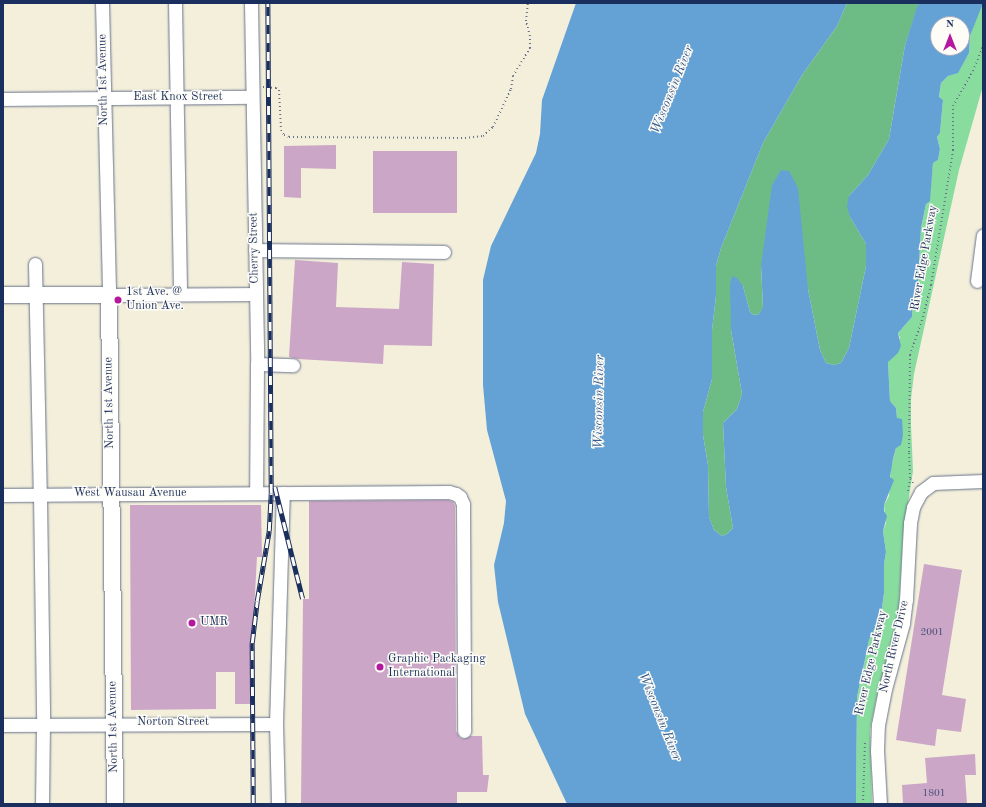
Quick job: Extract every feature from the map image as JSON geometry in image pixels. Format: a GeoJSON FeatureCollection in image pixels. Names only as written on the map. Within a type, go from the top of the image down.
{"type":"FeatureCollection","features":[{"type":"Feature","properties":{"kind":"main road"},"geometry":{"type":"LineString","coordinates":[[3,295],[109,294]]}},
{"type":"Feature","properties":{"kind":"main road","name":"North 1st Avenue"},"geometry":{"type":"LineString","coordinates":[[109,294],[115,804]]}},
{"type":"Feature","properties":{"kind":"street","name":"North 1st Avenue"},"geometry":{"type":"LineString","coordinates":[[102,3],[109,294]]}},
{"type":"Feature","properties":{"kind":"street"},"geometry":{"type":"LineString","coordinates":[[175,3],[180,294]]}},
{"type":"Feature","properties":{"kind":"street","name":"Cherry Street"},"geometry":{"type":"LineString","coordinates":[[251,3],[257,364],[256,493]]}},
{"type":"Feature","properties":{"kind":"street","name":"East Knox Street"},"geometry":{"type":"LineString","coordinates":[[3,99],[176,98],[252,92]]}},
{"type":"Feature","properties":{"kind":"street"},"geometry":{"type":"LineString","coordinates":[[977,281],[983,235]]}},
{"type":"Feature","properties":{"kind":"street"},"geometry":{"type":"LineString","coordinates":[[255,250],[444,252]]}},
{"type":"Feature","properties":{"kind":"street"},"geometry":{"type":"LineString","coordinates":[[35,264],[43,724],[42,804]]}},
{"type":"Feature","properties":{"kind":"street"},"geometry":{"type":"LineString","coordinates":[[109,294],[256,294]]}},
{"type":"Feature","properties":{"kind":"street"},"geometry":{"type":"LineString","coordinates":[[257,364],[293,365]]}},
{"type":"Feature","properties":{"kind":"street"},"geometry":{"type":"LineString","coordinates":[[921,492],[936,482],[983,481]]}},
{"type":"Feature","properties":{"kind":"street","name":"West Wausau Avenue"},"geometry":{"type":"LineString","coordinates":[[3,495],[449,492],[460,497],[463,504],[464,731]]}},
{"type":"Feature","properties":{"kind":"street","name":"North River Drive"},"geometry":{"type":"LineString","coordinates":[[880,804],[877,751],[878,721],[903,623],[906,600],[910,517],[914,504],[921,492]]}},
{"type":"Feature","properties":{"kind":"street"},"geometry":{"type":"LineString","coordinates":[[278,804],[276,724],[283,493]]}},
{"type":"Feature","properties":{"kind":"street","name":"Norton Street"},"geometry":{"type":"LineString","coordinates":[[3,725],[276,724]]}},
{"type":"Feature","properties":{"kind":"path"},"geometry":{"type":"LineString","coordinates":[[252,92],[274,88],[279,90],[281,130],[284,135],[289,136],[465,138],[483,136],[493,127],[512,89],[513,76],[530,48],[530,36],[526,21],[528,3]]}},
{"type":"Feature","properties":{"kind":"path","name":"River Edge Parkway"},"geometry":{"type":"LineString","coordinates":[[907,493],[910,478],[908,410],[910,355],[928,301],[953,150],[953,106],[974,71],[983,46]]}},
{"type":"Feature","properties":{"kind":"path"},"geometry":{"type":"LineString","coordinates":[[910,478],[921,492]]}},
{"type":"Feature","properties":{"kind":"path"},"geometry":{"type":"LineString","coordinates":[[863,804],[862,786],[865,739]]}},
{"type":"Feature","properties":{"kind":"green space"},"geometry":{"type":"Polygon","coordinates":[[[847,3],[919,3],[905,45],[889,139],[868,175],[849,196],[850,217],[866,244],[866,266],[849,348],[841,363],[834,365],[826,363],[820,350],[808,289],[761,266],[763,308],[759,314],[753,315],[750,312],[743,286],[731,330],[742,394],[737,409],[723,423],[726,487],[733,528],[727,534],[722,536],[714,530],[709,517],[708,465],[703,435],[703,412],[712,379],[712,330],[716,296],[716,266],[721,248],[763,143],[802,75],[837,26],[847,3]]]}},
{"type":"Feature","properties":{"kind":"green space"},"geometry":{"type":"Polygon","coordinates":[[[983,3],[983,86],[959,170],[914,374],[911,399],[913,471],[903,535],[899,606],[894,633],[876,699],[870,730],[872,804],[856,804],[857,697],[869,640],[881,615],[884,593],[884,564],[886,552],[883,531],[886,523],[884,505],[889,496],[891,468],[896,448],[897,418],[896,408],[890,401],[888,362],[900,338],[898,333],[912,317],[913,299],[918,282],[921,228],[926,204],[930,195],[933,163],[938,160],[940,149],[937,137],[940,133],[943,100],[939,98],[941,83],[948,76],[958,72],[967,56],[970,56],[970,36],[980,7],[983,3]]]}},
{"type":"Feature","properties":{"kind":"water","name":"Wisconsin River"},"geometry":{"type":"Polygon","coordinates":[[[576,3],[847,3],[837,26],[802,75],[763,143],[721,248],[716,266],[716,296],[712,330],[712,379],[703,412],[703,435],[708,465],[709,517],[714,530],[722,536],[727,534],[733,528],[726,487],[723,423],[737,409],[742,394],[731,330],[730,285],[732,276],[737,278],[743,286],[750,312],[753,315],[759,314],[763,307],[761,266],[772,185],[781,170],[789,171],[798,188],[808,289],[820,350],[826,363],[834,365],[841,363],[849,348],[866,266],[866,244],[850,217],[847,206],[849,196],[868,175],[889,139],[905,45],[917,7],[919,3],[983,3],[970,36],[970,16],[930,16],[930,56],[967,56],[958,73],[948,76],[941,83],[939,97],[943,100],[940,133],[937,137],[940,149],[938,160],[933,163],[930,201],[926,204],[921,228],[918,282],[913,299],[912,317],[898,333],[901,346],[898,353],[888,362],[890,401],[896,408],[897,418],[902,419],[903,435],[901,445],[896,448],[893,459],[890,477],[894,480],[884,505],[884,511],[887,516],[883,531],[886,552],[884,564],[884,593],[881,615],[869,640],[857,697],[856,804],[567,804],[525,714],[498,602],[494,565],[504,523],[506,501],[487,430],[483,385],[483,280],[491,246],[536,153],[540,134],[542,100],[576,3]]]}},
{"type":"Feature","properties":{"kind":"building"},"geometry":{"type":"Polygon","coordinates":[[[336,145],[336,169],[301,168],[301,198],[284,197],[284,146],[336,145]]]}},
{"type":"Feature","properties":{"kind":"building"},"geometry":{"type":"Polygon","coordinates":[[[373,151],[457,151],[457,213],[373,213],[373,151]]]}},
{"type":"Feature","properties":{"kind":"building"},"geometry":{"type":"Polygon","coordinates":[[[295,260],[338,263],[336,307],[399,309],[402,262],[434,264],[432,346],[384,345],[383,364],[298,359],[289,357],[295,260]]]}},
{"type":"Feature","properties":{"kind":"building","name":"Graphic Packaging International"},"geometry":{"type":"Polygon","coordinates":[[[448,500],[453,502],[455,506],[456,731],[460,738],[464,739],[470,736],[482,736],[483,775],[489,775],[487,792],[457,792],[457,804],[301,804],[303,599],[309,599],[309,501],[448,500]]]}},
{"type":"Feature","properties":{"kind":"building","name":"UMR"},"geometry":{"type":"Polygon","coordinates":[[[130,505],[261,505],[262,557],[257,557],[251,667],[251,704],[235,704],[235,672],[216,672],[216,709],[131,710],[130,505]]]}},
{"type":"Feature","properties":{"kind":"building"},"geometry":{"type":"Polygon","coordinates":[[[924,564],[962,570],[942,695],[966,699],[961,732],[937,729],[935,746],[896,740],[924,564]]]}},
{"type":"Feature","properties":{"kind":"building"},"geometry":{"type":"Polygon","coordinates":[[[975,754],[976,775],[965,775],[967,804],[903,804],[902,785],[927,783],[925,758],[975,754]]]}},
{"type":"Feature","properties":{"kind":"railway"},"geometry":{"type":"LineString","coordinates":[[253,804],[252,643],[257,601],[269,531],[271,493],[268,3]]}},
{"type":"Feature","properties":{"kind":"railway"},"geometry":{"type":"LineString","coordinates":[[275,487],[303,599]]}},
{"type":"Feature","properties":{"kind":"place","name":"1st Ave. @ Union Ave."},"geometry":{"type":"Point","coordinates":[118,300]}},
{"type":"Feature","properties":{"kind":"place","name":"UMR"},"geometry":{"type":"Point","coordinates":[192,623]}},
{"type":"Feature","properties":{"kind":"place","name":"Graphic Packaging International"},"geometry":{"type":"Point","coordinates":[380,667]}}]}
